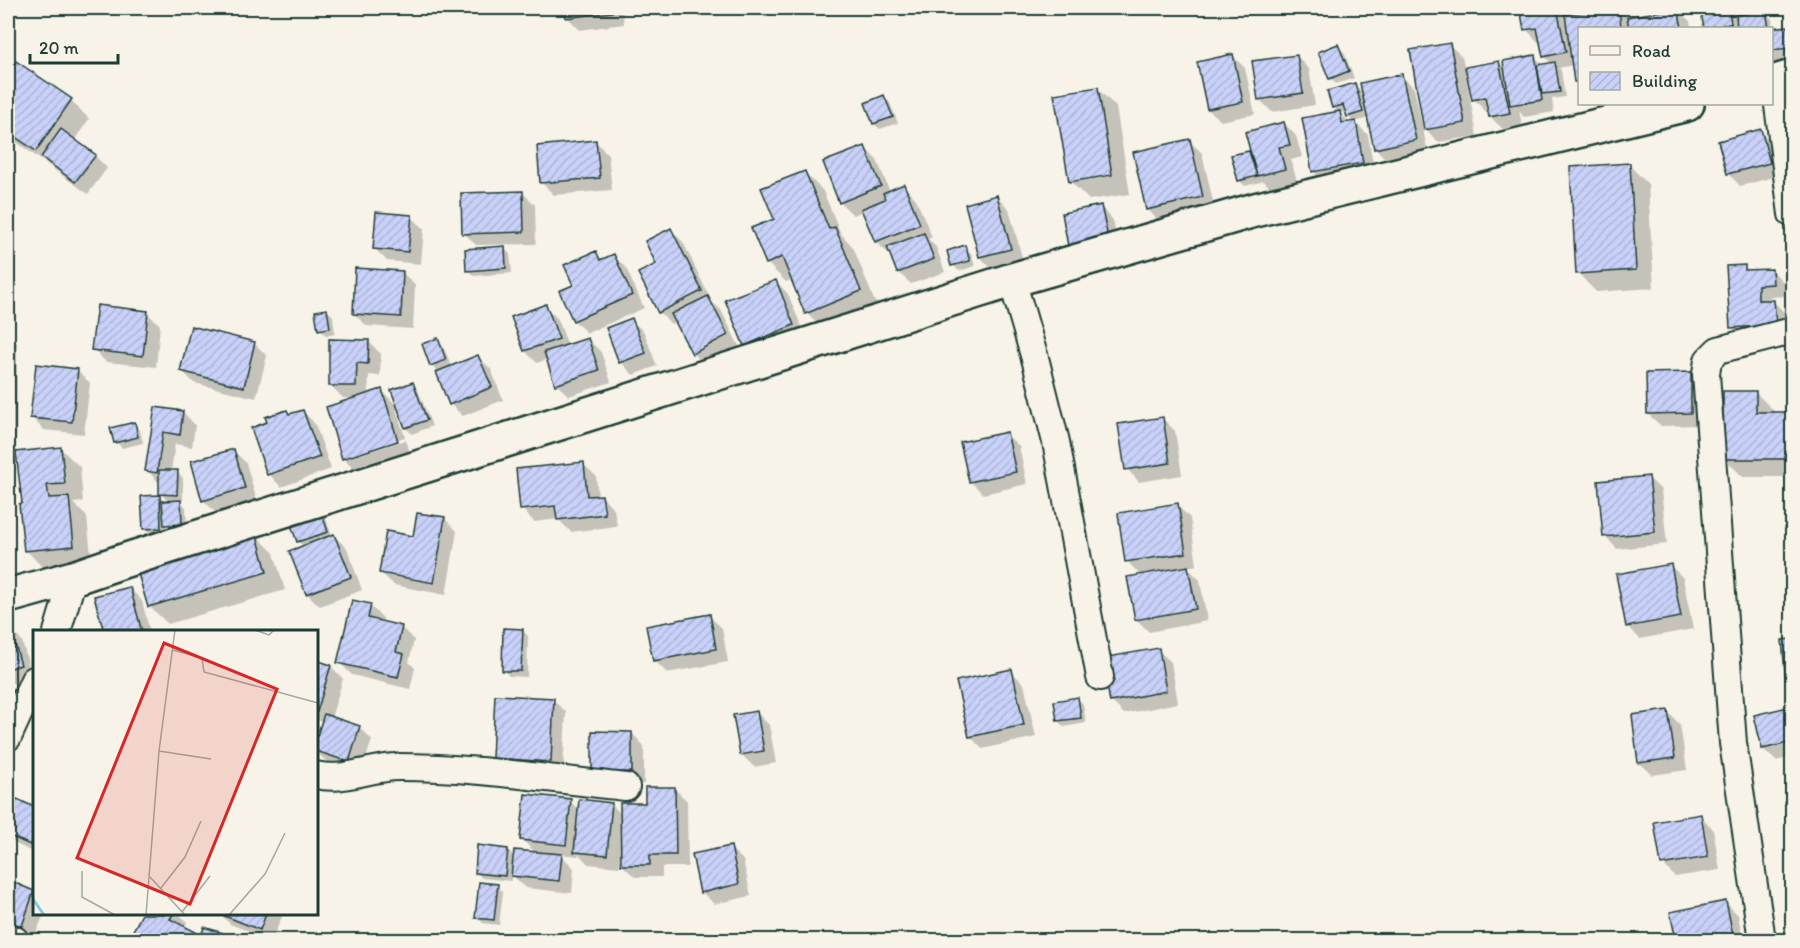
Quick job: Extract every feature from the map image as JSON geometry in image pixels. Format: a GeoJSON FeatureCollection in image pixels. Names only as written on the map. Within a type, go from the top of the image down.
{"type":"FeatureCollection","features":[{"type":"Feature","properties":{"kind":"street"},"geometry":{"type":"LineString","coordinates":[[1780,81],[1792,214]]}},
{"type":"Feature","properties":{"kind":"street"},"geometry":{"type":"LineString","coordinates":[[8,596],[73,578],[1012,280],[1255,210],[1683,105]]}},
{"type":"Feature","properties":{"kind":"street"},"geometry":{"type":"LineString","coordinates":[[1012,280],[1056,442],[1100,677]]}},
{"type":"Feature","properties":{"kind":"street"},"geometry":{"type":"LineString","coordinates":[[1762,940],[1733,743],[1706,374],[1708,360],[1718,350],[1792,331]]}},
{"type":"Feature","properties":{"kind":"street"},"geometry":{"type":"LineString","coordinates":[[58,630],[73,578]]}},
{"type":"Feature","properties":{"kind":"street"},"geometry":{"type":"LineString","coordinates":[[8,737],[32,690]]}},
{"type":"Feature","properties":{"kind":"street"},"geometry":{"type":"LineString","coordinates":[[318,775],[348,776],[395,767],[427,768],[626,787]]}},
{"type":"Feature","properties":{"kind":"street"},"geometry":{"type":"LineString","coordinates":[[8,938],[15,940]]}},
{"type":"Feature","properties":{"kind":"building"},"geometry":{"type":"Polygon","coordinates":[[[564,8],[612,8],[612,12],[566,18],[564,8]]]}},
{"type":"Feature","properties":{"kind":"building"},"geometry":{"type":"Polygon","coordinates":[[[1520,8],[1557,8],[1566,52],[1543,57],[1537,28],[1524,30],[1520,8]]]}},
{"type":"Feature","properties":{"kind":"building"},"geometry":{"type":"Polygon","coordinates":[[[1619,8],[1621,27],[1578,27],[1578,82],[1574,82],[1565,14],[1619,8]]]}},
{"type":"Feature","properties":{"kind":"building"},"geometry":{"type":"Polygon","coordinates":[[[1678,8],[1682,27],[1629,27],[1627,17],[1678,8]]]}},
{"type":"Feature","properties":{"kind":"building"},"geometry":{"type":"Polygon","coordinates":[[[1700,8],[1729,8],[1731,24],[1704,27],[1700,8]]]}},
{"type":"Feature","properties":{"kind":"building"},"geometry":{"type":"Polygon","coordinates":[[[1766,11],[1769,27],[1737,27],[1736,15],[1766,11]]]}},
{"type":"Feature","properties":{"kind":"building"},"geometry":{"type":"Polygon","coordinates":[[[1731,24],[1732,27],[1711,27],[1731,24]]]}},
{"type":"Feature","properties":{"kind":"building"},"geometry":{"type":"Polygon","coordinates":[[[1788,26],[1791,48],[1773,50],[1773,28],[1788,26]]]}},
{"type":"Feature","properties":{"kind":"building"},"geometry":{"type":"Polygon","coordinates":[[[1450,43],[1465,123],[1424,130],[1410,50],[1450,43]]]}},
{"type":"Feature","properties":{"kind":"building"},"geometry":{"type":"Polygon","coordinates":[[[1338,44],[1349,71],[1329,79],[1318,52],[1338,44]]]}},
{"type":"Feature","properties":{"kind":"building"},"geometry":{"type":"Polygon","coordinates":[[[1233,54],[1243,102],[1207,109],[1197,62],[1233,54]]]}},
{"type":"Feature","properties":{"kind":"building"},"geometry":{"type":"Polygon","coordinates":[[[1297,55],[1303,93],[1258,100],[1252,61],[1297,55]]]}},
{"type":"Feature","properties":{"kind":"building"},"geometry":{"type":"Polygon","coordinates":[[[1535,55],[1542,100],[1510,105],[1503,61],[1535,55]]]}},
{"type":"Feature","properties":{"kind":"building"},"geometry":{"type":"Polygon","coordinates":[[[16,61],[72,99],[36,151],[8,132],[8,73],[16,61]]]}},
{"type":"Feature","properties":{"kind":"building"},"geometry":{"type":"Polygon","coordinates":[[[1499,61],[1510,113],[1489,117],[1485,97],[1472,100],[1465,67],[1499,61]]]}},
{"type":"Feature","properties":{"kind":"building"},"geometry":{"type":"Polygon","coordinates":[[[1555,62],[1560,92],[1542,94],[1537,65],[1555,62]]]}},
{"type":"Feature","properties":{"kind":"building"},"geometry":{"type":"Polygon","coordinates":[[[1402,74],[1416,140],[1374,149],[1360,83],[1402,74]]]}},
{"type":"Feature","properties":{"kind":"building"},"geometry":{"type":"Polygon","coordinates":[[[1355,83],[1363,112],[1347,117],[1343,105],[1332,108],[1327,91],[1355,83]]]}},
{"type":"Feature","properties":{"kind":"building"},"geometry":{"type":"Polygon","coordinates":[[[1098,87],[1112,175],[1069,182],[1054,94],[1098,87]]]}},
{"type":"Feature","properties":{"kind":"building"},"geometry":{"type":"Polygon","coordinates":[[[884,95],[893,117],[873,124],[865,103],[884,95]]]}},
{"type":"Feature","properties":{"kind":"building"},"geometry":{"type":"Polygon","coordinates":[[[1340,111],[1342,123],[1356,121],[1363,163],[1312,172],[1302,118],[1340,111]]]}},
{"type":"Feature","properties":{"kind":"building"},"geometry":{"type":"Polygon","coordinates":[[[1284,122],[1290,145],[1279,147],[1285,169],[1257,176],[1245,132],[1284,122]]]}},
{"type":"Feature","properties":{"kind":"building"},"geometry":{"type":"Polygon","coordinates":[[[61,129],[96,155],[75,182],[41,157],[61,129]]]}},
{"type":"Feature","properties":{"kind":"building"},"geometry":{"type":"Polygon","coordinates":[[[1761,129],[1770,163],[1727,174],[1718,141],[1761,129]]]}},
{"type":"Feature","properties":{"kind":"building"},"geometry":{"type":"Polygon","coordinates":[[[1190,139],[1203,197],[1146,210],[1133,152],[1190,139]]]}},
{"type":"Feature","properties":{"kind":"building"},"geometry":{"type":"Polygon","coordinates":[[[596,140],[600,178],[540,183],[537,146],[596,140]]]}},
{"type":"Feature","properties":{"kind":"building"},"geometry":{"type":"Polygon","coordinates":[[[865,146],[881,186],[839,203],[823,162],[865,146]]]}},
{"type":"Feature","properties":{"kind":"building"},"geometry":{"type":"Polygon","coordinates":[[[1249,151],[1257,176],[1238,181],[1231,155],[1249,151]]]}},
{"type":"Feature","properties":{"kind":"building"},"geometry":{"type":"Polygon","coordinates":[[[1630,163],[1636,270],[1576,274],[1570,167],[1630,163]]]}},
{"type":"Feature","properties":{"kind":"building"},"geometry":{"type":"Polygon","coordinates":[[[805,171],[829,229],[835,227],[861,291],[805,314],[782,257],[766,264],[751,228],[774,219],[761,188],[805,171]]]}},
{"type":"Feature","properties":{"kind":"building"},"geometry":{"type":"Polygon","coordinates":[[[904,184],[920,224],[875,242],[861,209],[885,199],[883,193],[904,184]]]}},
{"type":"Feature","properties":{"kind":"building"},"geometry":{"type":"Polygon","coordinates":[[[523,191],[524,232],[462,234],[461,193],[523,191]]]}},
{"type":"Feature","properties":{"kind":"building"},"geometry":{"type":"Polygon","coordinates":[[[997,195],[1011,249],[979,257],[965,204],[997,195]]]}},
{"type":"Feature","properties":{"kind":"building"},"geometry":{"type":"Polygon","coordinates":[[[1101,205],[1108,238],[1068,246],[1062,213],[1101,205]]]}},
{"type":"Feature","properties":{"kind":"building"},"geometry":{"type":"Polygon","coordinates":[[[376,212],[412,215],[408,252],[373,249],[376,212]]]}},
{"type":"Feature","properties":{"kind":"building"},"geometry":{"type":"Polygon","coordinates":[[[671,228],[702,291],[658,313],[638,273],[656,264],[645,241],[671,228]]]}},
{"type":"Feature","properties":{"kind":"building"},"geometry":{"type":"Polygon","coordinates":[[[924,233],[934,259],[897,273],[887,247],[924,233]]]}},
{"type":"Feature","properties":{"kind":"building"},"geometry":{"type":"Polygon","coordinates":[[[965,245],[970,261],[951,266],[947,251],[965,245]]]}},
{"type":"Feature","properties":{"kind":"building"},"geometry":{"type":"Polygon","coordinates":[[[505,246],[506,268],[466,271],[465,249],[505,246]]]}},
{"type":"Feature","properties":{"kind":"building"},"geometry":{"type":"Polygon","coordinates":[[[596,251],[600,260],[614,254],[632,295],[573,321],[559,291],[573,285],[564,265],[596,251]]]}},
{"type":"Feature","properties":{"kind":"building"},"geometry":{"type":"Polygon","coordinates":[[[1745,265],[1745,270],[1772,269],[1773,284],[1758,285],[1758,300],[1774,300],[1776,325],[1730,328],[1726,266],[1745,265]]]}},
{"type":"Feature","properties":{"kind":"building"},"geometry":{"type":"Polygon","coordinates":[[[355,268],[403,271],[401,317],[353,314],[355,268]]]}},
{"type":"Feature","properties":{"kind":"building"},"geometry":{"type":"Polygon","coordinates":[[[776,280],[794,325],[744,346],[725,300],[776,280]]]}},
{"type":"Feature","properties":{"kind":"building"},"geometry":{"type":"Polygon","coordinates":[[[708,296],[728,335],[692,354],[671,314],[708,296]]]}},
{"type":"Feature","properties":{"kind":"building"},"geometry":{"type":"Polygon","coordinates":[[[546,304],[559,339],[524,351],[511,317],[546,304]]]}},
{"type":"Feature","properties":{"kind":"building"},"geometry":{"type":"Polygon","coordinates":[[[97,305],[148,311],[143,356],[91,350],[97,305]]]}},
{"type":"Feature","properties":{"kind":"building"},"geometry":{"type":"Polygon","coordinates":[[[327,309],[330,328],[318,330],[315,311],[327,309]]]}},
{"type":"Feature","properties":{"kind":"building"},"geometry":{"type":"Polygon","coordinates":[[[632,318],[646,353],[619,363],[606,328],[632,318]]]}},
{"type":"Feature","properties":{"kind":"building"},"geometry":{"type":"Polygon","coordinates":[[[191,326],[255,342],[244,387],[180,371],[191,326]]]}},
{"type":"Feature","properties":{"kind":"building"},"geometry":{"type":"Polygon","coordinates":[[[438,338],[446,360],[430,366],[422,344],[438,338]]]}},
{"type":"Feature","properties":{"kind":"building"},"geometry":{"type":"Polygon","coordinates":[[[588,338],[599,370],[555,385],[544,352],[588,338]]]}},
{"type":"Feature","properties":{"kind":"building"},"geometry":{"type":"Polygon","coordinates":[[[329,339],[369,340],[368,364],[357,363],[356,386],[329,386],[329,339]]]}},
{"type":"Feature","properties":{"kind":"building"},"geometry":{"type":"Polygon","coordinates":[[[478,355],[492,387],[449,405],[436,372],[478,355]]]}},
{"type":"Feature","properties":{"kind":"building"},"geometry":{"type":"Polygon","coordinates":[[[36,364],[78,369],[72,422],[30,418],[36,364]]]}},
{"type":"Feature","properties":{"kind":"building"},"geometry":{"type":"Polygon","coordinates":[[[1691,372],[1691,413],[1647,414],[1646,373],[1691,372]]]}},
{"type":"Feature","properties":{"kind":"building"},"geometry":{"type":"Polygon","coordinates":[[[413,382],[427,420],[405,428],[391,390],[413,382]]]}},
{"type":"Feature","properties":{"kind":"building"},"geometry":{"type":"Polygon","coordinates":[[[382,389],[398,441],[342,459],[326,407],[382,389]]]}},
{"type":"Feature","properties":{"kind":"building"},"geometry":{"type":"Polygon","coordinates":[[[1723,391],[1756,391],[1756,412],[1792,412],[1792,459],[1723,459],[1723,391]]]}},
{"type":"Feature","properties":{"kind":"building"},"geometry":{"type":"Polygon","coordinates":[[[155,407],[183,411],[180,435],[163,432],[157,473],[145,471],[155,407]]]}},
{"type":"Feature","properties":{"kind":"building"},"geometry":{"type":"Polygon","coordinates":[[[287,410],[289,414],[303,410],[320,457],[267,475],[251,428],[267,422],[265,417],[287,410]]]}},
{"type":"Feature","properties":{"kind":"building"},"geometry":{"type":"Polygon","coordinates":[[[1163,417],[1170,463],[1125,470],[1118,424],[1163,417]]]}},
{"type":"Feature","properties":{"kind":"building"},"geometry":{"type":"Polygon","coordinates":[[[135,422],[138,437],[114,443],[110,428],[135,422]]]}},
{"type":"Feature","properties":{"kind":"building"},"geometry":{"type":"Polygon","coordinates":[[[1007,432],[1016,472],[969,482],[960,442],[1007,432]]]}},
{"type":"Feature","properties":{"kind":"building"},"geometry":{"type":"Polygon","coordinates":[[[61,447],[65,484],[47,485],[49,498],[69,497],[74,546],[24,551],[19,504],[22,503],[16,452],[61,447]]]}},
{"type":"Feature","properties":{"kind":"building"},"geometry":{"type":"Polygon","coordinates":[[[234,449],[245,488],[202,501],[191,461],[234,449]]]}},
{"type":"Feature","properties":{"kind":"building"},"geometry":{"type":"Polygon","coordinates":[[[584,462],[587,496],[602,495],[605,514],[557,520],[555,506],[520,510],[516,469],[584,462]]]}},
{"type":"Feature","properties":{"kind":"building"},"geometry":{"type":"Polygon","coordinates":[[[159,470],[178,470],[177,495],[159,494],[159,470]]]}},
{"type":"Feature","properties":{"kind":"building"},"geometry":{"type":"Polygon","coordinates":[[[1649,476],[1655,532],[1603,537],[1598,481],[1649,476]]]}},
{"type":"Feature","properties":{"kind":"building"},"geometry":{"type":"Polygon","coordinates":[[[160,495],[161,528],[143,529],[141,496],[160,495]]]}},
{"type":"Feature","properties":{"kind":"building"},"geometry":{"type":"Polygon","coordinates":[[[181,500],[182,524],[164,525],[162,501],[181,500]]]}},
{"type":"Feature","properties":{"kind":"building"},"geometry":{"type":"Polygon","coordinates":[[[1178,503],[1186,553],[1125,562],[1118,513],[1178,503]]]}},
{"type":"Feature","properties":{"kind":"building"},"geometry":{"type":"Polygon","coordinates":[[[321,511],[328,532],[297,542],[290,522],[321,511]]]}},
{"type":"Feature","properties":{"kind":"building"},"geometry":{"type":"Polygon","coordinates":[[[417,513],[445,517],[434,583],[379,573],[386,531],[413,536],[417,513]]]}},
{"type":"Feature","properties":{"kind":"building"},"geometry":{"type":"Polygon","coordinates":[[[256,532],[267,572],[148,607],[136,567],[256,532]]]}},
{"type":"Feature","properties":{"kind":"building"},"geometry":{"type":"Polygon","coordinates":[[[334,534],[351,577],[306,594],[289,551],[334,534]]]}},
{"type":"Feature","properties":{"kind":"building"},"geometry":{"type":"Polygon","coordinates":[[[1671,564],[1681,617],[1626,627],[1616,574],[1671,564]]]}},
{"type":"Feature","properties":{"kind":"building"},"geometry":{"type":"Polygon","coordinates":[[[1188,566],[1196,609],[1135,620],[1127,577],[1188,566]]]}},
{"type":"Feature","properties":{"kind":"building"},"geometry":{"type":"Polygon","coordinates":[[[130,587],[141,630],[103,630],[94,596],[130,587]]]}},
{"type":"Feature","properties":{"kind":"building"},"geometry":{"type":"Polygon","coordinates":[[[352,600],[371,604],[368,618],[402,626],[396,652],[404,654],[398,677],[337,663],[352,600]]]}},
{"type":"Feature","properties":{"kind":"building"},"geometry":{"type":"Polygon","coordinates":[[[710,614],[716,649],[653,661],[646,626],[710,614]]]}},
{"type":"Feature","properties":{"kind":"building"},"geometry":{"type":"Polygon","coordinates":[[[10,626],[21,665],[8,669],[8,627],[10,626]]]}},
{"type":"Feature","properties":{"kind":"building"},"geometry":{"type":"Polygon","coordinates":[[[503,628],[523,629],[521,671],[502,671],[503,628]]]}},
{"type":"Feature","properties":{"kind":"building"},"geometry":{"type":"Polygon","coordinates":[[[1792,639],[1792,682],[1786,682],[1782,640],[1792,639]]]}},
{"type":"Feature","properties":{"kind":"building"},"geometry":{"type":"Polygon","coordinates":[[[1159,648],[1166,691],[1110,702],[1102,658],[1159,648]]]}},
{"type":"Feature","properties":{"kind":"building"},"geometry":{"type":"Polygon","coordinates":[[[318,661],[331,665],[318,709],[318,661]]]}},
{"type":"Feature","properties":{"kind":"building"},"geometry":{"type":"Polygon","coordinates":[[[1012,669],[1024,725],[969,737],[956,681],[1012,669]]]}},
{"type":"Feature","properties":{"kind":"building"},"geometry":{"type":"Polygon","coordinates":[[[8,686],[21,696],[8,714],[8,686]]]}},
{"type":"Feature","properties":{"kind":"building"},"geometry":{"type":"Polygon","coordinates":[[[495,695],[554,698],[551,762],[492,758],[495,695]]]}},
{"type":"Feature","properties":{"kind":"building"},"geometry":{"type":"Polygon","coordinates":[[[1078,697],[1081,718],[1057,721],[1054,701],[1078,697]]]}},
{"type":"Feature","properties":{"kind":"building"},"geometry":{"type":"Polygon","coordinates":[[[1792,706],[1792,742],[1762,749],[1754,715],[1792,706]]]}},
{"type":"Feature","properties":{"kind":"building"},"geometry":{"type":"Polygon","coordinates":[[[1668,710],[1675,758],[1638,763],[1632,715],[1668,710]]]}},
{"type":"Feature","properties":{"kind":"building"},"geometry":{"type":"Polygon","coordinates":[[[757,711],[764,751],[740,755],[733,715],[757,711]]]}},
{"type":"Feature","properties":{"kind":"building"},"geometry":{"type":"Polygon","coordinates":[[[324,714],[360,726],[349,762],[318,752],[318,733],[324,714]]]}},
{"type":"Feature","properties":{"kind":"building"},"geometry":{"type":"Polygon","coordinates":[[[592,731],[632,732],[632,772],[592,772],[592,731]]]}},
{"type":"Feature","properties":{"kind":"building"},"geometry":{"type":"Polygon","coordinates":[[[645,787],[675,787],[676,855],[650,855],[650,865],[621,865],[620,803],[645,803],[645,787]]]}},
{"type":"Feature","properties":{"kind":"building"},"geometry":{"type":"Polygon","coordinates":[[[525,794],[571,799],[566,845],[520,840],[525,794]]]}},
{"type":"Feature","properties":{"kind":"building"},"geometry":{"type":"Polygon","coordinates":[[[17,799],[33,807],[33,838],[30,845],[8,835],[8,819],[17,799]]]}},
{"type":"Feature","properties":{"kind":"building"},"geometry":{"type":"Polygon","coordinates":[[[579,799],[612,803],[607,855],[574,852],[579,799]]]}},
{"type":"Feature","properties":{"kind":"building"},"geometry":{"type":"Polygon","coordinates":[[[1701,814],[1708,857],[1661,865],[1654,822],[1701,814]]]}},
{"type":"Feature","properties":{"kind":"building"},"geometry":{"type":"Polygon","coordinates":[[[477,845],[508,849],[505,876],[475,873],[477,845]]]}},
{"type":"Feature","properties":{"kind":"building"},"geometry":{"type":"Polygon","coordinates":[[[731,846],[739,884],[700,893],[692,854],[731,846]]]}},
{"type":"Feature","properties":{"kind":"building"},"geometry":{"type":"Polygon","coordinates":[[[514,850],[562,854],[559,881],[511,876],[514,850]]]}},
{"type":"Feature","properties":{"kind":"building"},"geometry":{"type":"Polygon","coordinates":[[[8,880],[33,891],[33,894],[22,926],[8,921],[8,880]]]}},
{"type":"Feature","properties":{"kind":"building"},"geometry":{"type":"Polygon","coordinates":[[[479,882],[498,884],[494,920],[475,918],[479,882]]]}},
{"type":"Feature","properties":{"kind":"building"},"geometry":{"type":"Polygon","coordinates":[[[1726,901],[1734,940],[1676,940],[1670,912],[1726,901]]]}},
{"type":"Feature","properties":{"kind":"building"},"geometry":{"type":"Polygon","coordinates":[[[141,915],[172,915],[170,919],[196,932],[192,940],[128,940],[141,915]]]}},
{"type":"Feature","properties":{"kind":"building"},"geometry":{"type":"Polygon","coordinates":[[[222,915],[266,915],[260,930],[222,915]]]}},
{"type":"Feature","properties":{"kind":"building"},"geometry":{"type":"Polygon","coordinates":[[[204,927],[245,940],[200,940],[204,927]]]}}]}
